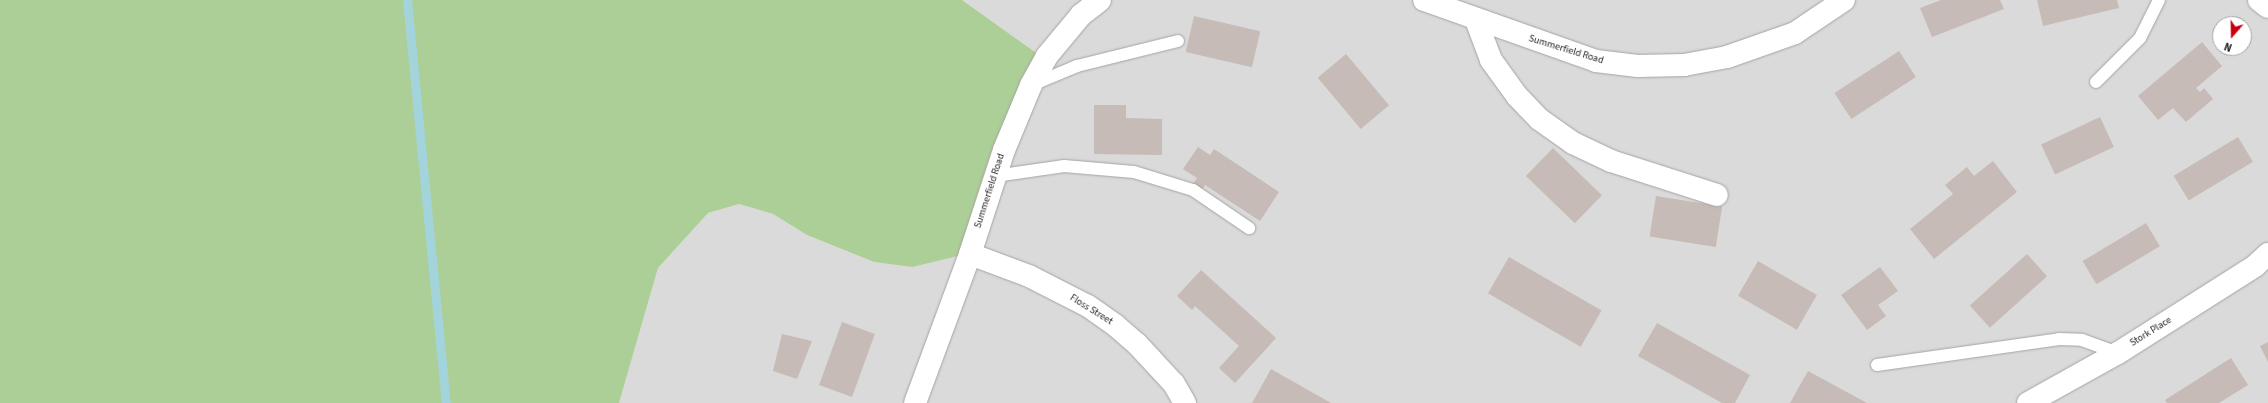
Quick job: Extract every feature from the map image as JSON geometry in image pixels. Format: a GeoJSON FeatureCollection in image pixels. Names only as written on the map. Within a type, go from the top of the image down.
{"type":"FeatureCollection","features":[{"type":"Feature","properties":{"kind":"street","name":"Summerfield Road"},"geometry":{"type":"LineString","coordinates":[[915,403],[970,254],[995,176],[1031,86],[1047,56],[1081,15],[1100,0]]}},
{"type":"Feature","properties":{"kind":"street","name":"Summerfield Road"},"geometry":{"type":"LineString","coordinates":[[1424,0],[1476,20],[1596,61],[1638,66],[1684,65],[1727,57],[1795,32],[1844,0]]}},
{"type":"Feature","properties":{"kind":"street"},"geometry":{"type":"LineString","coordinates":[[2259,0],[2268,7]]}},
{"type":"Feature","properties":{"kind":"street"},"geometry":{"type":"LineString","coordinates":[[1476,20],[1491,60],[1516,96],[1539,119],[1573,143],[1611,161],[1717,195]]}},
{"type":"Feature","properties":{"kind":"street","name":"Floss Street"},"geometry":{"type":"LineString","coordinates":[[970,254],[1028,276],[1098,314],[1137,344],[1174,384],[1185,403]]}},
{"type":"Feature","properties":{"kind":"street","name":"Stork Place"},"geometry":{"type":"LineString","coordinates":[[2028,403],[2118,353],[2255,266],[2268,254]]}},
{"type":"Feature","properties":{"kind":"lane"},"geometry":{"type":"LineString","coordinates":[[2096,82],[2140,38],[2159,0]]}},
{"type":"Feature","properties":{"kind":"lane"},"geometry":{"type":"LineString","coordinates":[[1031,86],[1077,66],[1178,41]]}},
{"type":"Feature","properties":{"kind":"lane"},"geometry":{"type":"LineString","coordinates":[[995,176],[1064,166],[1134,172],[1192,190],[1250,228]]}},
{"type":"Feature","properties":{"kind":"lane"},"geometry":{"type":"LineString","coordinates":[[1877,365],[2059,339],[2082,340],[2118,353]]}},
{"type":"Feature","properties":{"kind":"shaded area"},"geometry":{"type":"Polygon","coordinates":[[[962,0],[2268,0],[2268,403],[619,403],[658,268],[708,213],[739,204],[773,214],[807,235],[874,262],[912,267],[1042,57],[962,0]]]}},
{"type":"Feature","properties":{"kind":"green space"},"geometry":{"type":"Polygon","coordinates":[[[0,0],[962,0],[1042,57],[966,254],[912,267],[874,262],[807,235],[773,214],[739,204],[708,213],[658,268],[619,403],[0,403],[0,0]]]}},
{"type":"Feature","properties":{"kind":"building"},"geometry":{"type":"Polygon","coordinates":[[[1941,0],[2000,0],[2004,9],[1932,37],[1920,8],[1941,0]]]}},
{"type":"Feature","properties":{"kind":"building"},"geometry":{"type":"Polygon","coordinates":[[[2037,0],[2117,0],[2119,8],[2043,26],[2037,0]]]}},
{"type":"Feature","properties":{"kind":"building"},"geometry":{"type":"Polygon","coordinates":[[[1194,16],[1260,31],[1252,67],[1186,52],[1194,16]]]}},
{"type":"Feature","properties":{"kind":"building"},"geometry":{"type":"Polygon","coordinates":[[[2202,42],[2212,56],[2222,66],[2196,88],[2200,92],[2204,88],[2213,99],[2186,122],[2173,108],[2158,120],[2138,96],[2202,42]]]}},
{"type":"Feature","properties":{"kind":"building"},"geometry":{"type":"Polygon","coordinates":[[[1899,51],[1916,77],[1851,119],[1834,93],[1899,51]]]}},
{"type":"Feature","properties":{"kind":"building"},"geometry":{"type":"Polygon","coordinates":[[[1346,54],[1389,105],[1361,129],[1318,78],[1346,54]]]}},
{"type":"Feature","properties":{"kind":"building"},"geometry":{"type":"Polygon","coordinates":[[[1094,105],[1126,105],[1126,118],[1162,119],[1162,155],[1094,154],[1094,105]]]}},
{"type":"Feature","properties":{"kind":"building"},"geometry":{"type":"Polygon","coordinates":[[[2100,117],[2114,147],[2055,174],[2041,144],[2100,117]]]}},
{"type":"Feature","properties":{"kind":"building"},"geometry":{"type":"Polygon","coordinates":[[[2238,137],[2253,162],[2189,200],[2174,176],[2238,137]]]}},
{"type":"Feature","properties":{"kind":"building"},"geometry":{"type":"Polygon","coordinates":[[[1198,147],[1210,155],[1214,149],[1279,192],[1260,221],[1205,185],[1200,193],[1191,187],[1197,178],[1183,169],[1198,147]]]}},
{"type":"Feature","properties":{"kind":"building"},"geometry":{"type":"Polygon","coordinates":[[[1553,148],[1602,195],[1575,223],[1526,176],[1553,148]]]}},
{"type":"Feature","properties":{"kind":"building"},"geometry":{"type":"Polygon","coordinates":[[[1993,161],[2017,192],[1934,259],[1910,229],[1953,194],[1945,185],[1967,167],[1974,176],[1993,161]]]}},
{"type":"Feature","properties":{"kind":"building"},"geometry":{"type":"Polygon","coordinates":[[[1656,196],[1722,206],[1716,247],[1650,236],[1656,196]]]}},
{"type":"Feature","properties":{"kind":"building"},"geometry":{"type":"Polygon","coordinates":[[[2146,223],[2160,246],[2096,284],[2083,261],[2146,223]]]}},
{"type":"Feature","properties":{"kind":"building"},"geometry":{"type":"Polygon","coordinates":[[[2027,254],[2047,276],[1990,328],[1970,306],[2027,254]]]}},
{"type":"Feature","properties":{"kind":"building"},"geometry":{"type":"Polygon","coordinates":[[[1509,257],[1602,310],[1581,347],[1488,293],[1509,257]]]}},
{"type":"Feature","properties":{"kind":"building"},"geometry":{"type":"Polygon","coordinates":[[[1758,261],[1817,295],[1797,330],[1738,296],[1758,261]]]}},
{"type":"Feature","properties":{"kind":"building"},"geometry":{"type":"Polygon","coordinates":[[[1880,267],[1898,291],[1878,305],[1886,316],[1867,330],[1841,295],[1880,267]]]}},
{"type":"Feature","properties":{"kind":"building"},"geometry":{"type":"Polygon","coordinates":[[[1201,270],[1276,338],[1235,383],[1219,368],[1239,346],[1195,306],[1192,310],[1177,296],[1201,270]]]}},
{"type":"Feature","properties":{"kind":"building"},"geometry":{"type":"Polygon","coordinates":[[[842,322],[875,334],[852,397],[819,385],[842,322]]]}},
{"type":"Feature","properties":{"kind":"building"},"geometry":{"type":"Polygon","coordinates":[[[1657,323],[1750,375],[1735,403],[1722,403],[1638,356],[1657,323]]]}},
{"type":"Feature","properties":{"kind":"building"},"geometry":{"type":"Polygon","coordinates":[[[782,334],[812,341],[797,379],[773,371],[782,334]]]}},
{"type":"Feature","properties":{"kind":"building"},"geometry":{"type":"Polygon","coordinates":[[[2268,342],[2268,362],[2260,346],[2268,342]]]}},
{"type":"Feature","properties":{"kind":"building"},"geometry":{"type":"Polygon","coordinates":[[[2231,358],[2248,385],[2219,403],[2167,403],[2165,400],[2231,358]]]}},
{"type":"Feature","properties":{"kind":"building"},"geometry":{"type":"Polygon","coordinates":[[[1271,369],[1331,403],[1252,403],[1271,369]]]}},
{"type":"Feature","properties":{"kind":"building"},"geometry":{"type":"Polygon","coordinates":[[[1808,371],[1867,403],[1790,403],[1808,371]]]}},
{"type":"Feature","properties":{"kind":"waterway"},"geometry":{"type":"LineString","coordinates":[[407,0],[446,403]]}}]}
